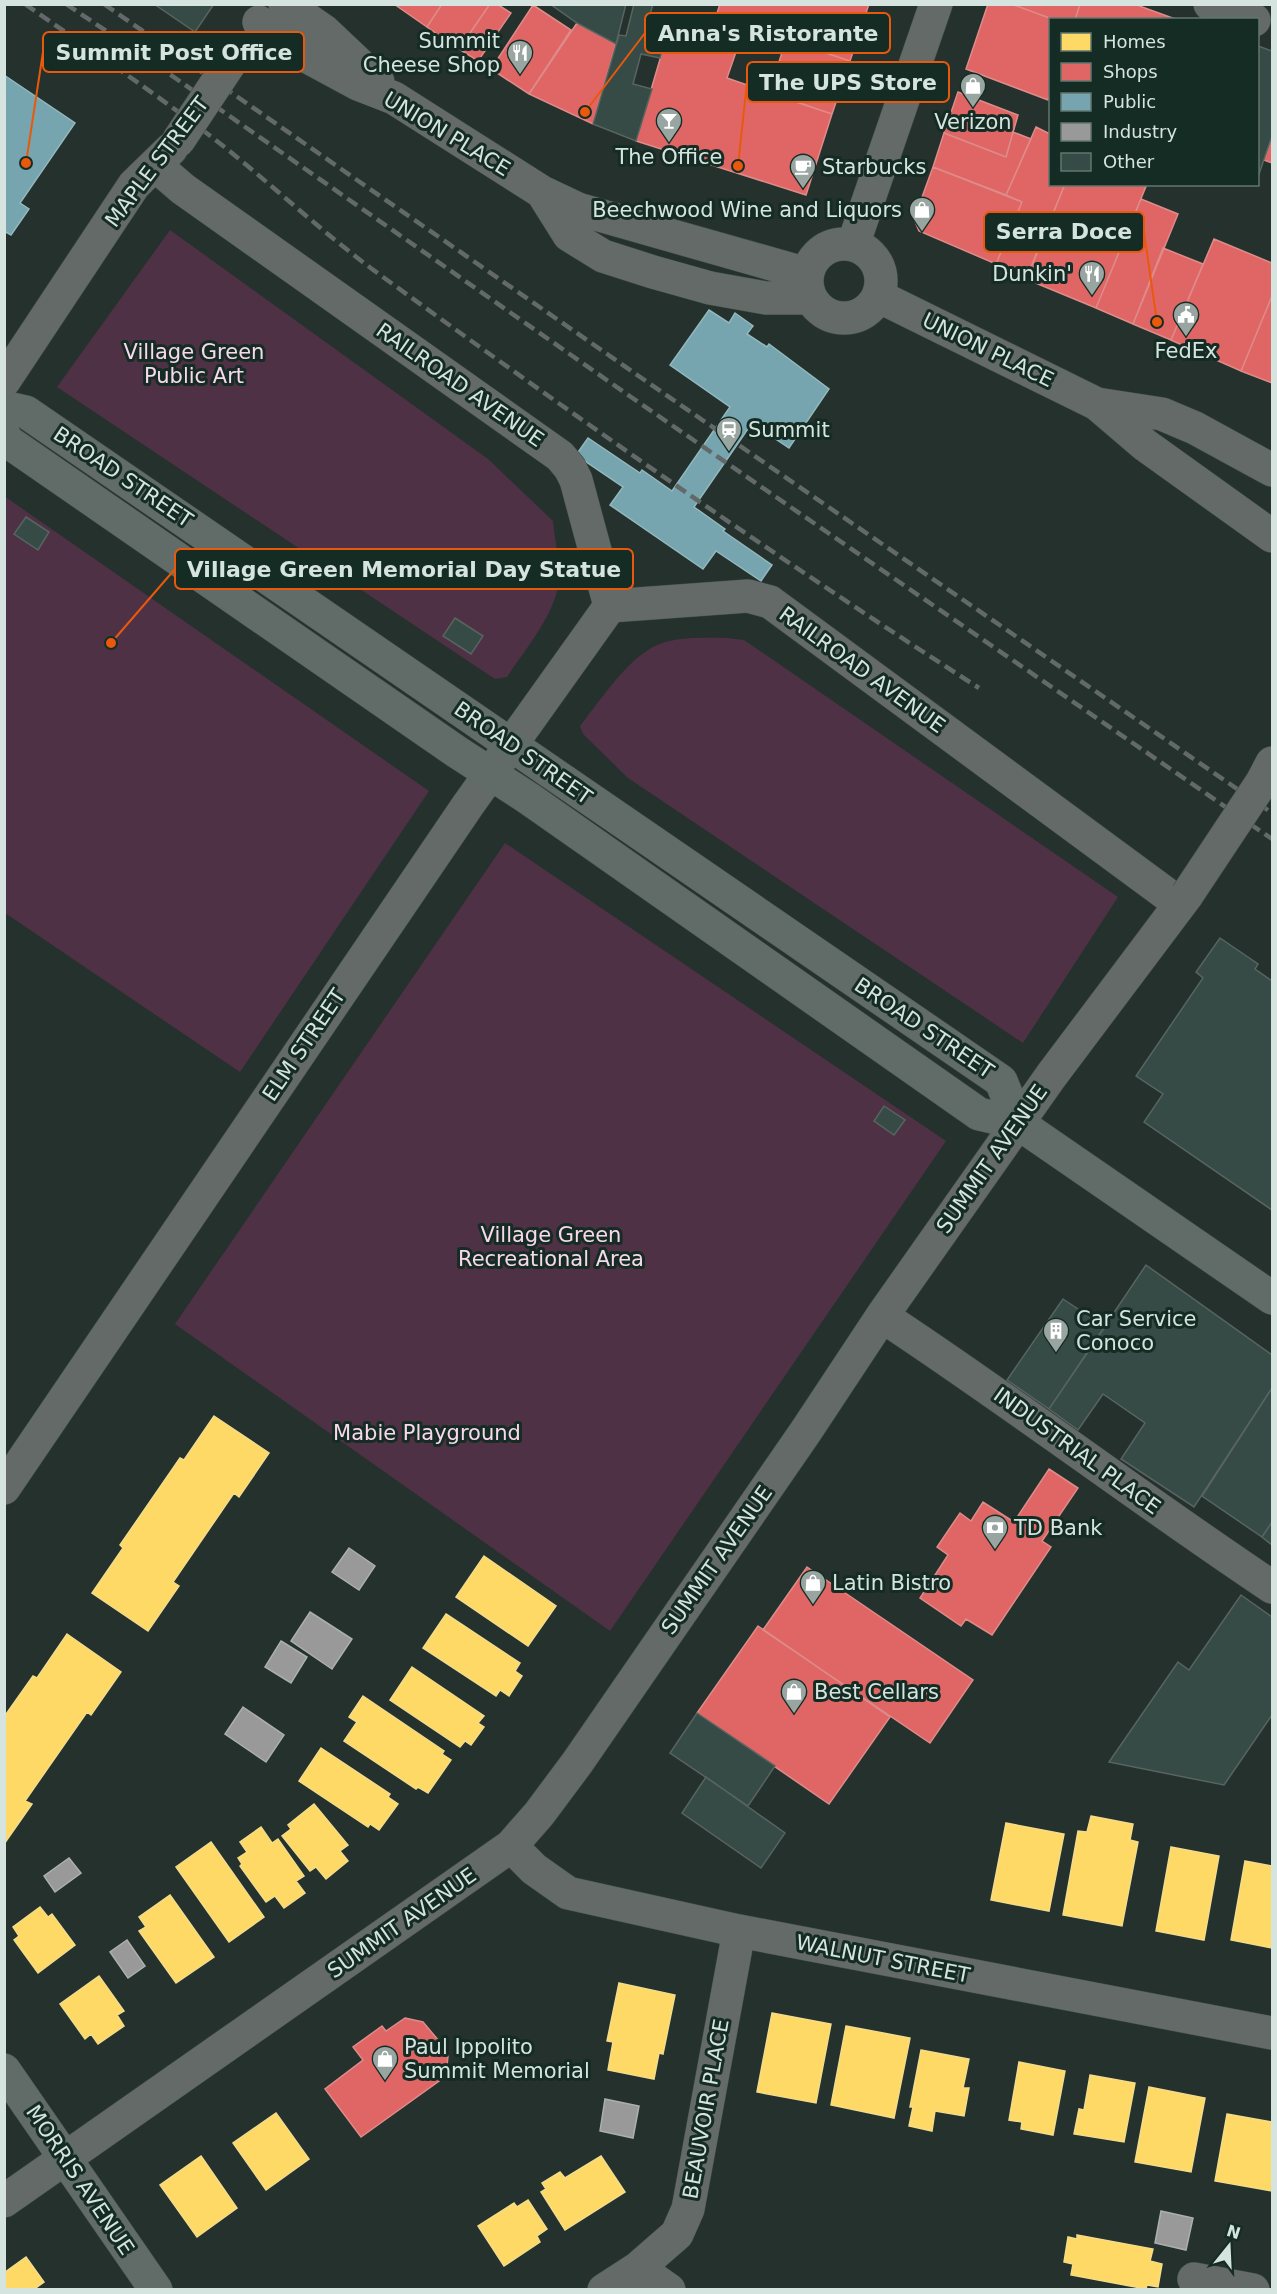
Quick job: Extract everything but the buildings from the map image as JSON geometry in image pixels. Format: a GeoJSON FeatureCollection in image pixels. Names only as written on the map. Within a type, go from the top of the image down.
{"type":"FeatureCollection","features":[{"type":"Feature","properties":{"kind":"main road","name":"BROAD STREET"},"geometry":{"type":"LineString","coordinates":[[4,407],[26,412],[1001,1081],[1018,1123]]}},
{"type":"Feature","properties":{"kind":"main road","name":"BROAD STREET"},"geometry":{"type":"LineString","coordinates":[[4,435],[8,441],[492,774],[979,1114],[1018,1123],[1272,1298]]}},
{"type":"Feature","properties":{"kind":"main road","name":"MORRIS AVENUE"},"geometry":{"type":"LineString","coordinates":[[4,2070],[156,2289]]}},
{"type":"Feature","properties":{"kind":"street"},"geometry":{"type":"LineString","coordinates":[[853,245],[936,4]]}},
{"type":"Feature","properties":{"kind":"street"},"geometry":{"type":"LineString","coordinates":[[1210,4],[1250,18]]}},
{"type":"Feature","properties":{"kind":"street","name":"MAPLE STREET"},"geometry":{"type":"LineString","coordinates":[[4,381],[134,185],[178,141],[236,54],[272,10]]}},
{"type":"Feature","properties":{"kind":"street","name":"UNION PLACE"},"geometry":{"type":"LineString","coordinates":[[272,10],[295,50],[358,84],[394,98],[542,192],[578,209],[808,286],[817,308],[826,315],[850,318],[862,314],[872,307],[878,296],[1097,404],[1145,445],[1272,536]]}},
{"type":"Feature","properties":{"kind":"street","name":"RAILROAD AVENUE"},"geometry":{"type":"LineString","coordinates":[[155,165],[183,189],[560,456],[576,480],[610,606],[748,596],[770,602],[1183,899]]}},
{"type":"Feature","properties":{"kind":"street"},"geometry":{"type":"LineString","coordinates":[[808,286],[811,263],[818,253],[828,247],[841,244],[853,245],[865,250],[874,259],[880,271],[881,283],[878,296]]}},
{"type":"Feature","properties":{"kind":"street","name":"UNION PLACE"},"geometry":{"type":"LineString","coordinates":[[1097,404],[1162,414],[1195,428],[1272,470]]}},
{"type":"Feature","properties":{"kind":"street","name":"ELM STREET"},"geometry":{"type":"LineString","coordinates":[[4,1488],[468,805],[610,606]]}},
{"type":"Feature","properties":{"kind":"street","name":"SUMMIT AVENUE"},"geometry":{"type":"LineString","coordinates":[[4,2201],[511,1846],[540,1814],[806,1431],[882,1316],[1018,1123],[1183,899],[1267,772]]}},
{"type":"Feature","properties":{"kind":"street","name":"INDUSTRIAL PLACE"},"geometry":{"type":"LineString","coordinates":[[882,1316],[942,1354],[1190,1532],[1272,1587]]}},
{"type":"Feature","properties":{"kind":"street","name":"WALNUT STREET"},"geometry":{"type":"LineString","coordinates":[[511,1846],[534,1869],[568,1893],[739,1931],[1272,2033]]}},
{"type":"Feature","properties":{"kind":"street","name":"BEAUVOIR PLACE"},"geometry":{"type":"LineString","coordinates":[[604,2289],[638,2268],[677,2234],[688,2210],[739,1931]]}},
{"type":"Feature","properties":{"kind":"street"},"geometry":{"type":"LineString","coordinates":[[638,2268],[669,2289]]}},
{"type":"Feature","properties":{"kind":"street"},"geometry":{"type":"LineString","coordinates":[[1194,2279],[1253,2289]]}},
{"type":"Feature","properties":{"kind":"green space","name":"Village Green Public Art"},"geometry":{"type":"Polygon","coordinates":[[[170,230],[488,459],[553,521],[558,565],[557,591],[542,625],[507,677],[495,679],[57,387],[170,230]]]}},
{"type":"Feature","properties":{"kind":"green space"},"geometry":{"type":"Polygon","coordinates":[[[4,496],[429,791],[240,1072],[5,913],[4,496]]]}},
{"type":"Feature","properties":{"kind":"green space"},"geometry":{"type":"Polygon","coordinates":[[[689,638],[744,640],[1118,897],[1023,1043],[628,778],[583,734],[580,726],[613,683],[642,654],[661,643],[670,641],[689,638]]]}},
{"type":"Feature","properties":{"kind":"green space","name":"Village Green Recreational Area"},"geometry":{"type":"Polygon","coordinates":[[[505,843],[946,1141],[610,1631],[175,1324],[505,843]]]}},
{"type":"Feature","properties":{"kind":"railway"},"geometry":{"type":"LineString","coordinates":[[25,4],[190,121],[372,269],[522,377],[748,535],[979,688]]}},
{"type":"Feature","properties":{"kind":"railway"},"geometry":{"type":"LineString","coordinates":[[66,4],[1272,839]]}},
{"type":"Feature","properties":{"kind":"railway"},"geometry":{"type":"LineString","coordinates":[[104,4],[1272,813]]}},
{"type":"Feature","properties":{"kind":"place","name":"Summit Cheese Shop"},"geometry":{"type":"Point","coordinates":[520,76]}},
{"type":"Feature","properties":{"kind":"place","name":"Verizon"},"geometry":{"type":"Point","coordinates":[973,109]}},
{"type":"Feature","properties":{"kind":"place","name":"Anna's Ristorante"},"geometry":{"type":"Point","coordinates":[585,112]}},
{"type":"Feature","properties":{"kind":"place","name":"The Office"},"geometry":{"type":"Point","coordinates":[669,144]}},
{"type":"Feature","properties":{"kind":"place","name":"Summit Post Office"},"geometry":{"type":"Point","coordinates":[26,163]}},
{"type":"Feature","properties":{"kind":"place","name":"The UPS Store"},"geometry":{"type":"Point","coordinates":[738,166]}},
{"type":"Feature","properties":{"kind":"place","name":"Starbucks"},"geometry":{"type":"Point","coordinates":[803,190]}},
{"type":"Feature","properties":{"kind":"place","name":"Beechwood Wine and Liquors"},"geometry":{"type":"Point","coordinates":[922,233]}},
{"type":"Feature","properties":{"kind":"place","name":"Dunkin'"},"geometry":{"type":"Point","coordinates":[1092,297]}},
{"type":"Feature","properties":{"kind":"place","name":"Serra Doce"},"geometry":{"type":"Point","coordinates":[1157,322]}},
{"type":"Feature","properties":{"kind":"place","name":"FedEx"},"geometry":{"type":"Point","coordinates":[1186,338]}},
{"type":"Feature","properties":{"kind":"place","name":"Summit"},"geometry":{"type":"Point","coordinates":[729,453]}},
{"type":"Feature","properties":{"kind":"place","name":"Village Green Memorial Day Statue"},"geometry":{"type":"Point","coordinates":[111,643]}},
{"type":"Feature","properties":{"kind":"place","name":"Car Service Conoco"},"geometry":{"type":"Point","coordinates":[1056,1354]}},
{"type":"Feature","properties":{"kind":"place","name":"TD Bank"},"geometry":{"type":"Point","coordinates":[995,1551]}},
{"type":"Feature","properties":{"kind":"place","name":"Latin Bistro"},"geometry":{"type":"Point","coordinates":[813,1606]}},
{"type":"Feature","properties":{"kind":"place","name":"Best Cellars"},"geometry":{"type":"Point","coordinates":[794,1715]}},
{"type":"Feature","properties":{"kind":"place","name":"Paul Ippolito Summit Memorial"},"geometry":{"type":"Point","coordinates":[385,2082]}},
{"type":"Feature","properties":{"kind":"park label","name":"Mabie Playground"},"geometry":{"type":"Point","coordinates":[427,1433]}}]}
